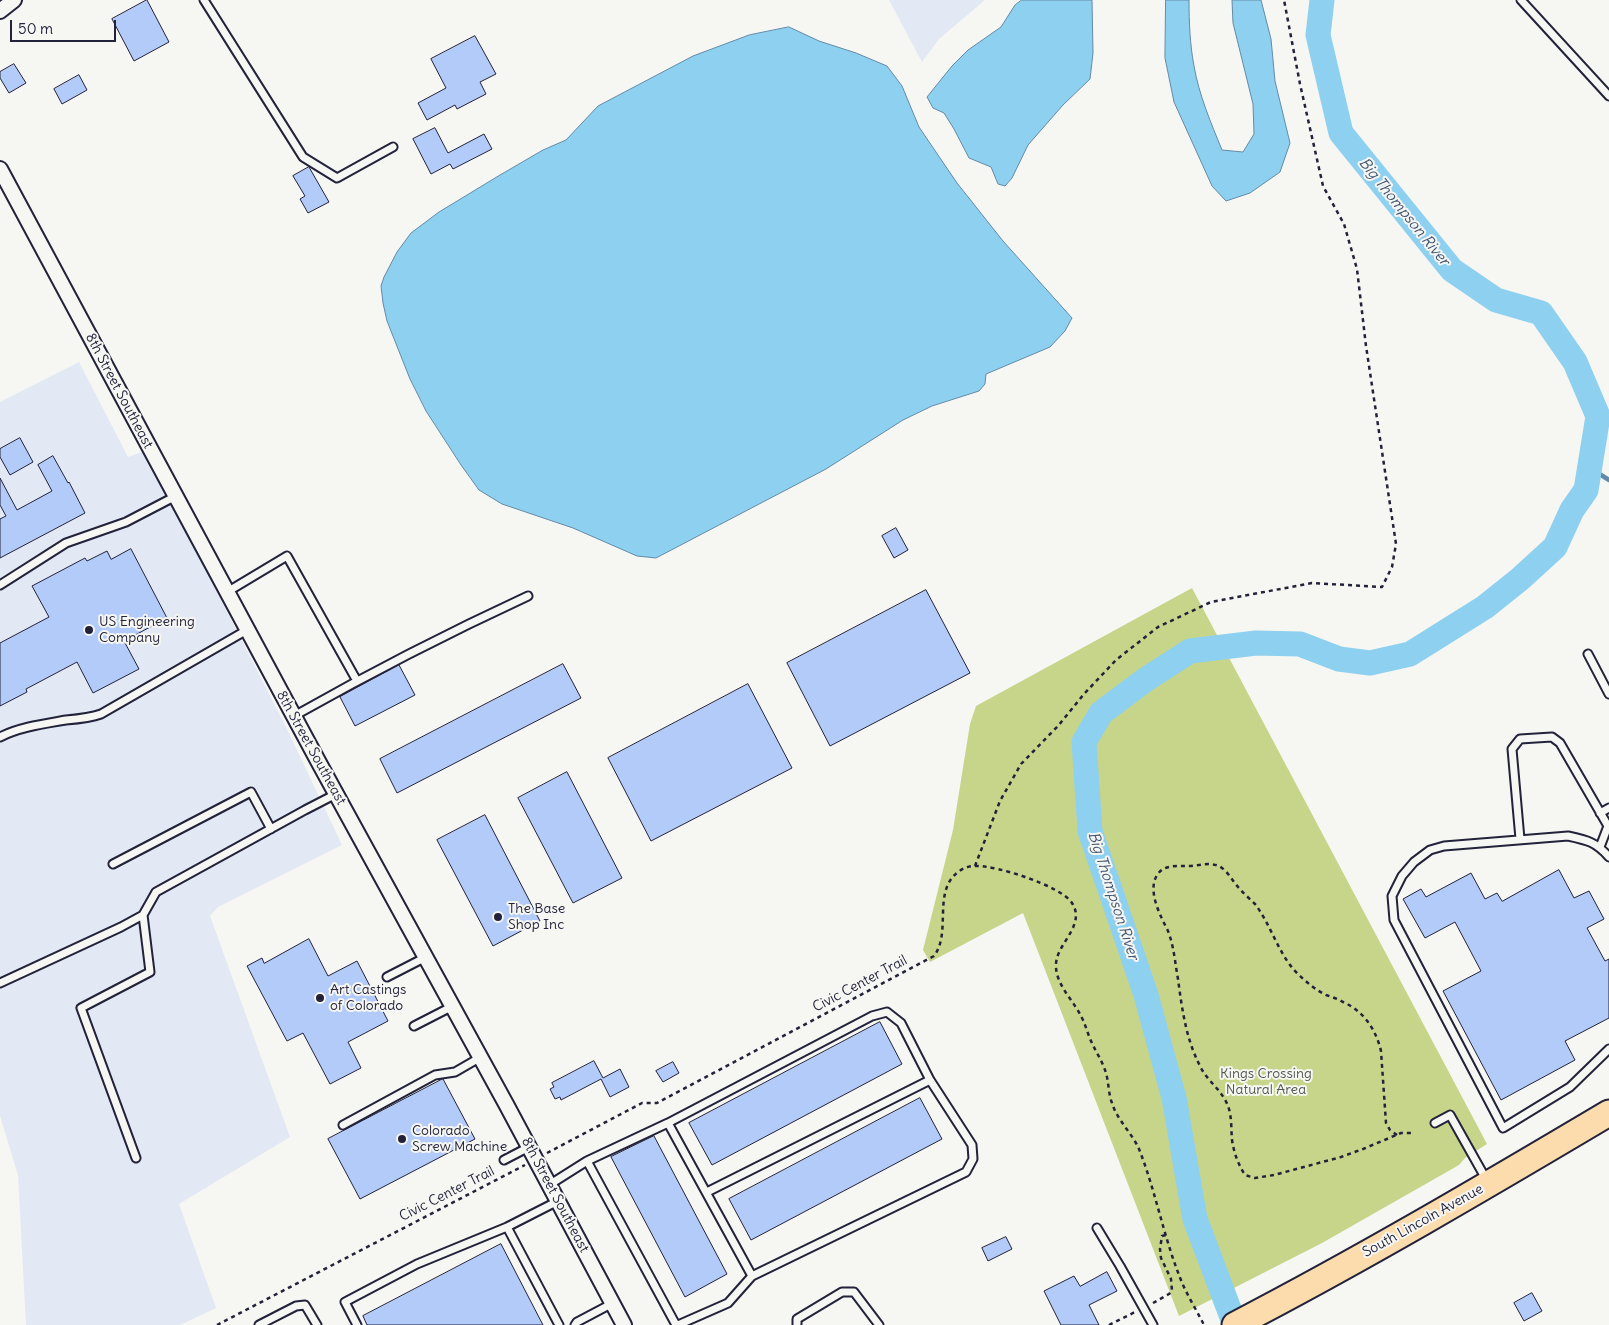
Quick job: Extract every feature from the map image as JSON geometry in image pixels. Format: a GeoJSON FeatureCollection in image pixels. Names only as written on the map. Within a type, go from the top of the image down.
{"type":"FeatureCollection","features":[{"type":"Feature","properties":{"kind":"highway","name":"South Lincoln Avenue"},"geometry":{"type":"LineString","coordinates":[[1235,1325],[1274,1305],[1609,1114]]}},
{"type":"Feature","properties":{"kind":"street"},"geometry":{"type":"LineString","coordinates":[[0,11],[14,0]]}},
{"type":"Feature","properties":{"kind":"street","name":"8th Street Southeast"},"geometry":{"type":"LineString","coordinates":[[0,169],[247,630],[481,1057],[624,1325]]}},
{"type":"Feature","properties":{"kind":"lane"},"geometry":{"type":"LineString","coordinates":[[204,0],[303,157],[337,178],[393,147]]}},
{"type":"Feature","properties":{"kind":"lane"},"geometry":{"type":"LineString","coordinates":[[1522,0],[1609,96]]}},
{"type":"Feature","properties":{"kind":"lane"},"geometry":{"type":"LineString","coordinates":[[0,585],[66,543],[126,522],[176,496]]}},
{"type":"Feature","properties":{"kind":"lane"},"geometry":{"type":"LineString","coordinates":[[227,592],[287,556],[357,680]]}},
{"type":"Feature","properties":{"kind":"lane"},"geometry":{"type":"LineString","coordinates":[[294,716],[357,680],[456,629],[528,596]]}},
{"type":"Feature","properties":{"kind":"lane"},"geometry":{"type":"LineString","coordinates":[[0,737],[13,731],[52,722],[101,714],[247,630]]}},
{"type":"Feature","properties":{"kind":"lane"},"geometry":{"type":"LineString","coordinates":[[1588,654],[1609,694]]}},
{"type":"Feature","properties":{"kind":"lane"},"geometry":{"type":"LineString","coordinates":[[1520,840],[1512,749],[1520,739],[1552,737],[1560,743],[1608,826],[1600,847]]}},
{"type":"Feature","properties":{"kind":"lane"},"geometry":{"type":"LineString","coordinates":[[114,864],[251,792],[271,829]]}},
{"type":"Feature","properties":{"kind":"lane"},"geometry":{"type":"LineString","coordinates":[[136,1158],[81,1008],[150,972],[144,915],[156,892],[336,794]]}},
{"type":"Feature","properties":{"kind":"lane"},"geometry":{"type":"LineString","coordinates":[[1600,813],[1609,808]]}},
{"type":"Feature","properties":{"kind":"lane"},"geometry":{"type":"LineString","coordinates":[[1609,857],[1600,847],[1585,839],[1568,836],[1444,846],[1430,850],[1414,862],[1402,876],[1392,896],[1394,920],[1502,1128],[1570,1087],[1609,1049]]}},
{"type":"Feature","properties":{"kind":"lane"},"geometry":{"type":"LineString","coordinates":[[0,983],[144,915]]}},
{"type":"Feature","properties":{"kind":"lane"},"geometry":{"type":"LineString","coordinates":[[387,977],[426,957]]}},
{"type":"Feature","properties":{"kind":"lane"},"geometry":{"type":"LineString","coordinates":[[414,1026],[452,1006]]}},
{"type":"Feature","properties":{"kind":"lane"},"geometry":{"type":"LineString","coordinates":[[549,1185],[587,1161],[668,1122],[872,1016],[886,1012],[900,1023],[930,1080],[972,1145],[973,1159],[966,1172],[752,1276],[728,1303],[677,1325],[587,1161]]}},
{"type":"Feature","properties":{"kind":"lane"},"geometry":{"type":"LineString","coordinates":[[343,1125],[434,1076],[455,1072],[481,1057]]}},
{"type":"Feature","properties":{"kind":"lane"},"geometry":{"type":"LineString","coordinates":[[707,1192],[930,1080]]}},
{"type":"Feature","properties":{"kind":"lane"},"geometry":{"type":"LineString","coordinates":[[1435,1123],[1450,1115],[1488,1184]]}},
{"type":"Feature","properties":{"kind":"lane"},"geometry":{"type":"LineString","coordinates":[[668,1122],[752,1276]]}},
{"type":"Feature","properties":{"kind":"lane"},"geometry":{"type":"LineString","coordinates":[[504,1160],[532,1153]]}},
{"type":"Feature","properties":{"kind":"lane"},"geometry":{"type":"LineString","coordinates":[[357,1325],[345,1302],[417,1264],[507,1227],[558,1201]]}},
{"type":"Feature","properties":{"kind":"lane"},"geometry":{"type":"LineString","coordinates":[[507,1227],[559,1325]]}},
{"type":"Feature","properties":{"kind":"lane"},"geometry":{"type":"LineString","coordinates":[[1097,1228],[1153,1325]]}},
{"type":"Feature","properties":{"kind":"lane"},"geometry":{"type":"LineString","coordinates":[[797,1325],[797,1318],[842,1292],[854,1292],[879,1325]]}},
{"type":"Feature","properties":{"kind":"lane"},"geometry":{"type":"LineString","coordinates":[[574,1325],[613,1303]]}},
{"type":"Feature","properties":{"kind":"lane"},"geometry":{"type":"LineString","coordinates":[[259,1325],[296,1306],[305,1305],[317,1325]]}},
{"type":"Feature","properties":{"kind":"path"},"geometry":{"type":"LineString","coordinates":[[1204,1325],[1179,1276],[1138,1148],[1112,1104],[1106,1070],[1092,1044],[1077,1008],[1060,981],[1056,969],[1056,959],[1072,931],[1076,915],[1072,902],[1061,892],[1033,880],[1010,872],[985,866],[975,866],[1000,801],[1021,764],[1058,726],[1084,694],[1116,660],[1158,627],[1211,602],[1312,583],[1382,587],[1392,567],[1396,544],[1366,346],[1357,269],[1344,224],[1323,186],[1300,84],[1284,0]]}},
{"type":"Feature","properties":{"kind":"path"},"geometry":{"type":"LineString","coordinates":[[1397,1135],[1386,1124],[1381,1050],[1378,1039],[1363,1015],[1345,1002],[1318,990],[1306,982],[1290,966],[1255,905],[1239,889],[1222,867],[1206,864],[1193,867],[1174,866],[1161,871],[1155,878],[1155,899],[1174,949],[1187,1032],[1200,1069],[1228,1106],[1234,1149],[1238,1164],[1245,1175],[1255,1178],[1274,1175],[1341,1156],[1397,1135],[1413,1133]]}},
{"type":"Feature","properties":{"kind":"path","name":"Civic Center Trail"},"geometry":{"type":"LineString","coordinates":[[217,1325],[532,1153],[642,1103],[658,1103],[934,956],[938,950],[946,887],[951,878],[959,871],[975,866]]}},
{"type":"Feature","properties":{"kind":"path"},"geometry":{"type":"LineString","coordinates":[[1166,1235],[1162,1236],[1160,1249],[1171,1280],[1172,1291],[1169,1294]]}},
{"type":"Feature","properties":{"kind":"shaded area"},"geometry":{"type":"Polygon","coordinates":[[[889,0],[985,0],[939,39],[922,62],[889,0]]]}},
{"type":"Feature","properties":{"kind":"shaded area"},"geometry":{"type":"Polygon","coordinates":[[[79,362],[128,457],[145,451],[286,727],[342,845],[218,907],[210,916],[290,1137],[179,1204],[216,1308],[180,1325],[26,1325],[18,1175],[0,1116],[0,402],[79,362]]]}},
{"type":"Feature","properties":{"kind":"green space","name":"Kings Crossing Natural Area"},"geometry":{"type":"Polygon","coordinates":[[[1192,588],[1487,1144],[1465,1158],[1459,1165],[1322,1243],[1179,1316],[1023,913],[930,962],[923,950],[953,830],[970,724],[976,706],[1192,588]]]}},
{"type":"Feature","properties":{"kind":"water"},"geometry":{"type":"Polygon","coordinates":[[[1022,0],[1092,0],[1093,53],[1090,79],[1063,105],[1028,145],[1012,178],[1005,186],[998,184],[991,167],[969,158],[944,113],[933,108],[927,97],[952,66],[968,50],[1001,27],[1015,5],[1022,0]]]}},
{"type":"Feature","properties":{"kind":"water"},"geometry":{"type":"Polygon","coordinates":[[[1166,0],[1189,0],[1193,58],[1196,77],[1206,109],[1222,150],[1243,152],[1254,134],[1253,104],[1233,23],[1232,0],[1261,0],[1271,39],[1275,81],[1290,143],[1280,172],[1250,193],[1226,201],[1212,186],[1174,102],[1165,58],[1166,0]]]}},
{"type":"Feature","properties":{"kind":"water"},"geometry":{"type":"Polygon","coordinates":[[[789,27],[819,41],[856,53],[887,66],[902,86],[919,127],[957,183],[1003,241],[1072,318],[1065,331],[1050,347],[986,374],[985,384],[979,391],[932,406],[903,420],[826,469],[656,558],[637,556],[573,528],[502,504],[479,490],[426,411],[410,379],[387,321],[381,286],[397,252],[411,233],[439,212],[543,150],[566,140],[598,106],[693,56],[749,35],[789,27]]]}},
{"type":"Feature","properties":{"kind":"building"},"geometry":{"type":"Polygon","coordinates":[[[147,0],[169,42],[134,61],[112,19],[147,0]]]}},
{"type":"Feature","properties":{"kind":"building"},"geometry":{"type":"Polygon","coordinates":[[[475,36],[496,74],[480,82],[486,94],[457,109],[455,105],[427,120],[418,103],[446,88],[431,59],[475,36]]]}},
{"type":"Feature","properties":{"kind":"building"},"geometry":{"type":"Polygon","coordinates":[[[14,64],[26,83],[9,93],[0,78],[0,72],[14,64]]]}},
{"type":"Feature","properties":{"kind":"building"},"geometry":{"type":"Polygon","coordinates":[[[79,75],[87,90],[62,104],[54,89],[79,75]]]}},
{"type":"Feature","properties":{"kind":"building"},"geometry":{"type":"Polygon","coordinates":[[[435,128],[448,153],[484,134],[492,149],[453,169],[450,164],[431,174],[413,139],[435,128]]]}},
{"type":"Feature","properties":{"kind":"building"},"geometry":{"type":"Polygon","coordinates":[[[309,167],[329,202],[308,213],[300,199],[305,196],[293,176],[309,167]]]}},
{"type":"Feature","properties":{"kind":"building"},"geometry":{"type":"Polygon","coordinates":[[[20,438],[33,462],[10,475],[0,457],[0,449],[20,438]]]}},
{"type":"Feature","properties":{"kind":"building"},"geometry":{"type":"Polygon","coordinates":[[[53,456],[85,513],[0,558],[0,519],[6,516],[0,505],[0,478],[17,510],[52,491],[38,465],[53,456]]]}},
{"type":"Feature","properties":{"kind":"building"},"geometry":{"type":"Polygon","coordinates":[[[896,528],[908,550],[894,558],[882,536],[896,528]]]}},
{"type":"Feature","properties":{"kind":"building"},"geometry":{"type":"Polygon","coordinates":[[[131,549],[167,618],[124,641],[139,669],[93,693],[77,662],[26,689],[27,692],[0,706],[0,643],[49,617],[32,586],[85,558],[87,561],[107,551],[111,559],[131,549]]]}},
{"type":"Feature","properties":{"kind":"building"},"geometry":{"type":"Polygon","coordinates":[[[926,590],[970,673],[830,746],[787,663],[926,590]]]}},
{"type":"Feature","properties":{"kind":"building"},"geometry":{"type":"Polygon","coordinates":[[[563,664],[581,698],[397,793],[380,759],[563,664]]]}},
{"type":"Feature","properties":{"kind":"building"},"geometry":{"type":"Polygon","coordinates":[[[399,665],[415,695],[355,726],[340,697],[399,665]]]}},
{"type":"Feature","properties":{"kind":"building"},"geometry":{"type":"Polygon","coordinates":[[[748,684],[792,768],[651,841],[608,758],[748,684]]]}},
{"type":"Feature","properties":{"kind":"building"},"geometry":{"type":"Polygon","coordinates":[[[567,772],[622,878],[573,903],[518,798],[567,772]]]}},
{"type":"Feature","properties":{"kind":"building"},"geometry":{"type":"Polygon","coordinates":[[[485,815],[540,921],[493,946],[437,840],[485,815]]]}},
{"type":"Feature","properties":{"kind":"building"},"geometry":{"type":"Polygon","coordinates":[[[1559,870],[1574,898],[1589,891],[1604,919],[1587,928],[1605,961],[1609,959],[1609,1018],[1565,1041],[1575,1060],[1501,1100],[1443,991],[1481,971],[1455,922],[1425,938],[1403,899],[1421,889],[1426,897],[1471,873],[1485,899],[1497,893],[1502,901],[1559,870]]]}},
{"type":"Feature","properties":{"kind":"building","name":"Art Castings of Colorado"},"geometry":{"type":"Polygon","coordinates":[[[309,939],[328,976],[357,961],[388,1021],[348,1042],[361,1068],[330,1084],[303,1033],[287,1041],[247,966],[262,958],[264,963],[309,939]]]}},
{"type":"Feature","properties":{"kind":"building"},"geometry":{"type":"Polygon","coordinates":[[[880,1022],[902,1064],[712,1165],[689,1123],[880,1022]]]}},
{"type":"Feature","properties":{"kind":"building"},"geometry":{"type":"Polygon","coordinates":[[[594,1061],[603,1078],[620,1069],[629,1087],[610,1097],[601,1079],[561,1100],[560,1097],[555,1099],[550,1089],[554,1087],[552,1083],[594,1061]]]}},
{"type":"Feature","properties":{"kind":"building"},"geometry":{"type":"Polygon","coordinates":[[[673,1062],[679,1073],[663,1082],[656,1071],[673,1062]]]}},
{"type":"Feature","properties":{"kind":"building","name":"Colorado Screw Machine"},"geometry":{"type":"Polygon","coordinates":[[[443,1079],[475,1139],[360,1199],[328,1139],[443,1079]]]}},
{"type":"Feature","properties":{"kind":"building"},"geometry":{"type":"Polygon","coordinates":[[[920,1098],[942,1139],[751,1240],[729,1199],[920,1098]]]}},
{"type":"Feature","properties":{"kind":"building"},"geometry":{"type":"Polygon","coordinates":[[[654,1136],[727,1274],[685,1297],[611,1157],[654,1136]]]}},
{"type":"Feature","properties":{"kind":"building"},"geometry":{"type":"Polygon","coordinates":[[[1006,1237],[1012,1249],[988,1261],[982,1248],[1006,1237]]]}},
{"type":"Feature","properties":{"kind":"building"},"geometry":{"type":"Polygon","coordinates":[[[501,1244],[543,1325],[367,1325],[363,1316],[501,1244]]]}},
{"type":"Feature","properties":{"kind":"building"},"geometry":{"type":"Polygon","coordinates":[[[1107,1272],[1117,1291],[1089,1305],[1099,1325],[1061,1325],[1044,1291],[1074,1276],[1080,1286],[1107,1272]]]}},
{"type":"Feature","properties":{"kind":"building"},"geometry":{"type":"Polygon","coordinates":[[[1532,1293],[1542,1311],[1524,1321],[1514,1303],[1532,1293]]]}},
{"type":"Feature","properties":{"kind":"waterway","name":"Big Thompson River"},"geometry":{"type":"LineString","coordinates":[[1235,1325],[1195,1219],[1174,1098],[1146,995],[1090,831],[1084,742],[1101,713],[1145,680],[1190,651],[1256,643],[1300,644],[1339,659],[1370,663],[1410,654],[1485,607],[1520,579],[1555,547],[1572,510],[1586,490],[1598,416],[1575,362],[1541,313],[1496,300],[1452,270],[1341,133],[1318,35],[1322,0]]}},
{"type":"Feature","properties":{"kind":"waterway"},"geometry":{"type":"LineString","coordinates":[[1590,468],[1609,480]]}},
{"type":"Feature","properties":{"kind":"place","name":"US Engineering Company"},"geometry":{"type":"Point","coordinates":[89,630]}},
{"type":"Feature","properties":{"kind":"place","name":"The Base Shop Inc"},"geometry":{"type":"Point","coordinates":[498,917]}},
{"type":"Feature","properties":{"kind":"place","name":"Art Castings of Colorado"},"geometry":{"type":"Point","coordinates":[320,998]}},
{"type":"Feature","properties":{"kind":"place","name":"Colorado Screw Machine"},"geometry":{"type":"Point","coordinates":[402,1139]}}]}
